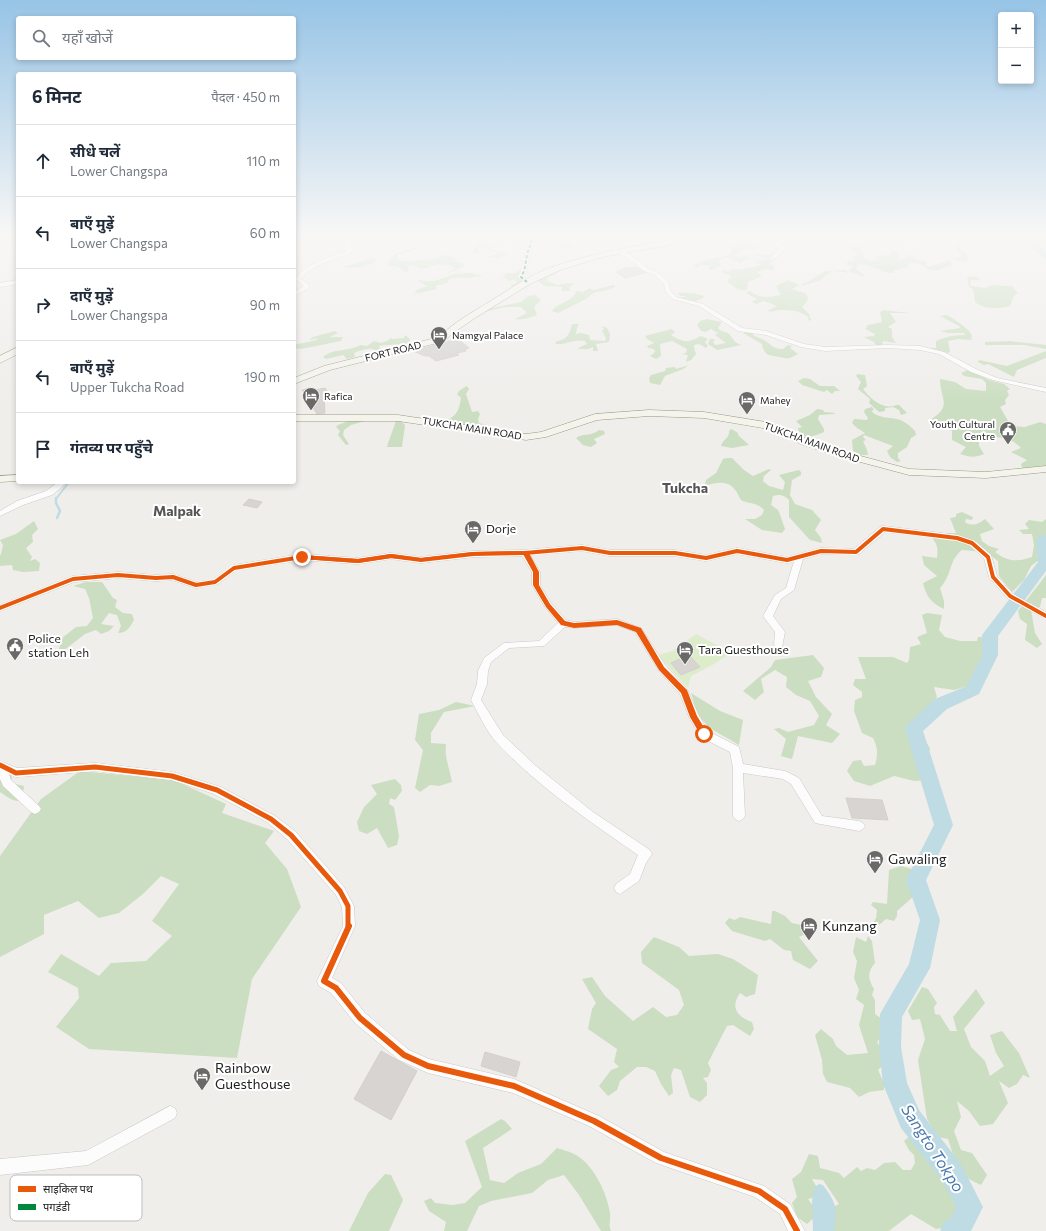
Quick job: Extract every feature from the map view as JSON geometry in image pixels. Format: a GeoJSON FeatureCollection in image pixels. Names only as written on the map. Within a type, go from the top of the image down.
{"type":"FeatureCollection","features":[{"type":"Feature","properties":{"kind":"street","name":"FORT ROAD"},"geometry":{"type":"LineString","coordinates":[[296,380],[327,368],[442,339],[450,331],[466,320],[513,290]]}},
{"type":"Feature","properties":{"kind":"street"},"geometry":{"type":"LineString","coordinates":[[666,290],[670,297],[699,304],[711,310],[736,328],[746,331],[767,333],[808,347],[828,349],[910,346],[937,352],[977,373],[1000,382],[1046,390]]}},
{"type":"Feature","properties":{"kind":"street"},"geometry":{"type":"LineString","coordinates":[[0,360],[16,351]]}},
{"type":"Feature","properties":{"kind":"street","name":"TUKCHA MAIN ROAD"},"geometry":{"type":"LineString","coordinates":[[296,418],[396,418],[526,437],[542,435],[595,417],[649,413],[704,415],[772,426],[805,442],[838,453],[909,472],[986,475],[1046,469]]}},
{"type":"Feature","properties":{"kind":"street"},"geometry":{"type":"LineString","coordinates":[[0,479],[16,478]]}},
{"type":"Feature","properties":{"kind":"street"},"geometry":{"type":"LineString","coordinates":[[0,514],[19,504],[53,491],[61,484]]}},
{"type":"Feature","properties":{"kind":"street"},"geometry":{"type":"LineString","coordinates":[[0,608],[73,579],[118,574],[156,578],[174,576],[196,585],[214,582],[234,568],[302,557],[358,561],[391,556],[421,560],[473,554],[582,548],[610,553],[676,553],[706,558],[737,551],[787,560],[821,551],[856,552],[883,529],[957,538],[972,543],[988,557],[992,576],[1010,596],[1046,616]]}},
{"type":"Feature","properties":{"kind":"street"},"geometry":{"type":"LineString","coordinates":[[525,552],[536,572],[536,585],[548,605],[563,623],[574,625],[617,622],[638,630],[662,668],[684,692],[694,717],[704,734],[735,750],[738,768],[739,816]]}},
{"type":"Feature","properties":{"kind":"street"},"geometry":{"type":"LineString","coordinates":[[779,645],[780,632],[768,616],[778,597],[790,590],[799,557]]}},
{"type":"Feature","properties":{"kind":"street"},"geometry":{"type":"LineString","coordinates":[[563,623],[541,644],[508,644],[487,660],[483,671],[482,684],[476,700],[499,738],[532,769],[589,815],[646,854],[641,860],[635,877],[620,888]]}},
{"type":"Feature","properties":{"kind":"street"},"geometry":{"type":"LineString","coordinates":[[0,766],[7,783],[34,809]]}},
{"type":"Feature","properties":{"kind":"street"},"geometry":{"type":"LineString","coordinates":[[0,766],[16,773],[96,767],[172,776],[217,790],[271,819],[291,835],[340,891],[348,906],[348,926],[324,981],[336,988],[360,1018],[404,1055],[428,1066],[514,1086],[594,1121],[661,1158],[759,1190],[785,1209],[797,1231]]}},
{"type":"Feature","properties":{"kind":"street"},"geometry":{"type":"LineString","coordinates":[[738,768],[785,775],[795,781],[819,820],[859,826]]}},
{"type":"Feature","properties":{"kind":"street"},"geometry":{"type":"LineString","coordinates":[[0,1167],[88,1158],[170,1113]]}},
{"type":"Feature","properties":{"kind":"green space"},"geometry":{"type":"Polygon","coordinates":[[[417,290],[430,290],[414,294],[417,290]]]}},
{"type":"Feature","properties":{"kind":"green space"},"geometry":{"type":"Polygon","coordinates":[[[606,290],[593,293],[588,298],[558,313],[552,311],[572,298],[576,291],[606,290]]]}},
{"type":"Feature","properties":{"kind":"green space"},"geometry":{"type":"Polygon","coordinates":[[[778,290],[797,290],[805,293],[808,297],[807,302],[802,307],[809,314],[811,320],[807,321],[809,318],[806,315],[795,311],[767,311],[777,306],[764,301],[756,304],[752,302],[757,299],[746,293],[750,291],[754,294],[765,297],[781,295],[778,290]]]}},
{"type":"Feature","properties":{"kind":"green space"},"geometry":{"type":"Polygon","coordinates":[[[973,290],[1016,290],[1018,293],[1014,296],[1010,306],[1001,308],[987,308],[975,302],[973,290]]]}},
{"type":"Feature","properties":{"kind":"green space"},"geometry":{"type":"Polygon","coordinates":[[[678,293],[693,293],[704,296],[703,298],[694,302],[679,298],[686,296],[680,296],[678,293]]]}},
{"type":"Feature","properties":{"kind":"green space"},"geometry":{"type":"Polygon","coordinates":[[[535,295],[541,300],[534,307],[537,315],[531,317],[515,319],[527,313],[521,307],[506,307],[484,312],[487,309],[521,302],[528,296],[535,295]]]}},
{"type":"Feature","properties":{"kind":"green space"},"geometry":{"type":"Polygon","coordinates":[[[883,310],[910,313],[890,313],[896,322],[888,327],[892,329],[892,337],[896,343],[883,341],[882,345],[876,345],[874,342],[864,337],[874,336],[875,334],[865,329],[868,325],[882,322],[880,313],[883,310]]]}},
{"type":"Feature","properties":{"kind":"green space"},"geometry":{"type":"Polygon","coordinates":[[[947,315],[971,333],[971,340],[958,339],[948,341],[950,352],[947,353],[925,348],[936,348],[936,341],[943,338],[965,335],[964,333],[948,333],[940,331],[960,328],[959,326],[940,316],[947,315]]]}},
{"type":"Feature","properties":{"kind":"green space"},"geometry":{"type":"Polygon","coordinates":[[[707,319],[722,322],[718,328],[721,331],[728,333],[738,344],[741,345],[717,350],[708,344],[710,339],[715,339],[713,342],[715,345],[726,343],[715,335],[718,333],[711,329],[706,332],[701,331],[697,325],[700,321],[707,319]]]}},
{"type":"Feature","properties":{"kind":"green space"},"geometry":{"type":"Polygon","coordinates":[[[572,324],[579,324],[576,334],[581,333],[589,335],[590,340],[605,341],[606,338],[602,331],[604,329],[601,326],[607,328],[610,334],[609,342],[596,344],[598,351],[593,351],[593,347],[588,349],[579,349],[578,348],[587,344],[585,341],[556,344],[555,342],[562,340],[567,336],[572,324]]]}},
{"type":"Feature","properties":{"kind":"green space"},"geometry":{"type":"Polygon","coordinates":[[[672,329],[675,332],[671,335],[679,340],[689,341],[701,336],[708,339],[705,342],[708,346],[706,348],[699,344],[694,345],[696,354],[691,360],[686,362],[688,355],[681,354],[686,353],[687,349],[672,341],[660,344],[661,356],[656,359],[650,356],[655,352],[654,349],[648,348],[647,346],[654,343],[645,336],[672,329]]]}},
{"type":"Feature","properties":{"kind":"green space"},"geometry":{"type":"Polygon","coordinates":[[[335,331],[338,333],[330,337],[343,337],[341,341],[301,349],[296,348],[296,345],[319,338],[309,340],[313,337],[335,331]]]}},
{"type":"Feature","properties":{"kind":"green space"},"geometry":{"type":"Polygon","coordinates":[[[743,333],[752,333],[773,347],[783,349],[788,345],[792,346],[790,348],[798,354],[791,358],[768,355],[764,351],[762,344],[743,333]]]}},
{"type":"Feature","properties":{"kind":"green space"},"geometry":{"type":"Polygon","coordinates":[[[405,335],[410,339],[410,343],[407,345],[379,346],[382,351],[365,349],[354,353],[355,357],[347,359],[343,355],[326,359],[323,357],[331,352],[351,349],[360,345],[367,346],[374,341],[381,343],[389,340],[390,338],[404,338],[405,335]]]}},
{"type":"Feature","properties":{"kind":"green space"},"geometry":{"type":"Polygon","coordinates":[[[1010,341],[1046,345],[1046,349],[1024,345],[985,345],[985,342],[1010,341]]]}},
{"type":"Feature","properties":{"kind":"green space"},"geometry":{"type":"Polygon","coordinates":[[[1046,351],[1046,358],[1017,370],[1014,377],[988,364],[984,365],[978,362],[979,360],[1007,366],[1046,351]]]}},
{"type":"Feature","properties":{"kind":"green space"},"geometry":{"type":"Polygon","coordinates":[[[689,365],[665,376],[660,385],[650,383],[649,378],[651,375],[665,371],[666,368],[675,367],[676,369],[689,365]]]}},
{"type":"Feature","properties":{"kind":"green space"},"geometry":{"type":"Polygon","coordinates":[[[968,370],[989,380],[1004,384],[1010,389],[1007,391],[1009,395],[1005,400],[1006,404],[1000,407],[1011,426],[1025,427],[1040,422],[1046,424],[1046,466],[1022,468],[1021,464],[1027,460],[1011,452],[1021,448],[1011,441],[1002,438],[991,438],[979,441],[979,446],[984,454],[972,457],[960,454],[966,447],[952,440],[952,431],[947,426],[928,421],[936,416],[943,407],[944,402],[940,379],[955,382],[966,389],[986,391],[986,383],[982,379],[964,376],[961,373],[968,370]]]}},
{"type":"Feature","properties":{"kind":"green space"},"geometry":{"type":"Polygon","coordinates":[[[857,374],[865,375],[867,386],[863,389],[872,399],[884,406],[899,405],[907,413],[901,415],[899,410],[893,407],[885,408],[885,411],[879,412],[869,403],[870,399],[858,389],[861,382],[856,376],[857,374]]]}},
{"type":"Feature","properties":{"kind":"green space"},"geometry":{"type":"Polygon","coordinates":[[[804,378],[810,379],[820,386],[834,386],[840,391],[835,391],[832,394],[827,390],[824,392],[802,385],[798,381],[804,378]]]}},
{"type":"Feature","properties":{"kind":"green space"},"geometry":{"type":"Polygon","coordinates":[[[467,386],[469,389],[466,394],[472,412],[478,411],[480,414],[478,419],[479,423],[486,425],[489,429],[444,422],[456,413],[461,398],[457,394],[460,390],[467,386]]]}},
{"type":"Feature","properties":{"kind":"green space"},"geometry":{"type":"Polygon","coordinates":[[[872,407],[874,410],[871,411],[877,415],[902,421],[915,431],[916,435],[911,438],[907,447],[898,453],[898,458],[901,461],[897,462],[890,457],[887,451],[893,446],[864,435],[863,437],[866,440],[863,441],[868,455],[861,455],[853,451],[852,440],[865,433],[852,423],[854,419],[867,420],[868,418],[864,412],[865,409],[872,407]]]}},
{"type":"Feature","properties":{"kind":"green space"},"geometry":{"type":"Polygon","coordinates":[[[817,409],[823,410],[824,412],[835,413],[819,415],[818,419],[824,429],[824,432],[808,437],[802,435],[798,428],[802,427],[796,421],[810,415],[817,409]]]}},
{"type":"Feature","properties":{"kind":"green space"},"geometry":{"type":"Polygon","coordinates":[[[351,420],[365,421],[351,425],[344,430],[343,435],[349,444],[346,445],[338,435],[340,431],[336,427],[351,420]]]}},
{"type":"Feature","properties":{"kind":"green space"},"geometry":{"type":"Polygon","coordinates":[[[396,421],[402,422],[405,425],[402,447],[387,447],[388,443],[396,421]]]}},
{"type":"Feature","properties":{"kind":"green space"},"geometry":{"type":"Polygon","coordinates":[[[731,429],[737,432],[739,436],[749,445],[732,448],[721,446],[731,429]]]}},
{"type":"Feature","properties":{"kind":"green space"},"geometry":{"type":"Polygon","coordinates":[[[599,430],[604,431],[605,434],[594,439],[597,443],[591,447],[583,445],[576,438],[592,434],[599,430]]]}},
{"type":"Feature","properties":{"kind":"green space"},"geometry":{"type":"Polygon","coordinates":[[[732,458],[744,470],[753,476],[769,469],[771,470],[764,476],[763,481],[769,486],[783,490],[785,482],[779,475],[799,470],[801,475],[792,480],[790,495],[795,504],[812,510],[821,520],[815,530],[821,538],[822,543],[810,540],[789,517],[789,500],[784,496],[773,496],[771,505],[779,512],[785,529],[782,533],[762,530],[745,519],[755,519],[762,515],[764,510],[757,505],[742,500],[733,487],[727,483],[705,484],[706,480],[716,473],[723,459],[732,458]]]}},
{"type":"Feature","properties":{"kind":"green space"},"geometry":{"type":"Polygon","coordinates":[[[962,512],[973,517],[972,520],[966,519],[965,522],[968,524],[973,525],[985,519],[994,529],[980,534],[982,541],[989,546],[999,549],[995,552],[1004,558],[1013,560],[1022,560],[1032,557],[1034,545],[1032,534],[1023,534],[1019,530],[1029,529],[1025,524],[1029,520],[1042,522],[1046,519],[1046,554],[1041,554],[1039,560],[1031,566],[1024,580],[1012,592],[999,576],[998,561],[986,552],[962,550],[954,559],[947,578],[940,588],[944,601],[944,609],[932,602],[926,592],[923,583],[937,576],[924,565],[922,556],[937,558],[937,547],[932,538],[943,533],[956,533],[950,518],[956,517],[956,514],[962,512]]]}},
{"type":"Feature","properties":{"kind":"green space"},"geometry":{"type":"Polygon","coordinates":[[[34,521],[38,529],[32,535],[33,542],[26,548],[32,557],[30,561],[35,559],[40,563],[39,571],[23,572],[13,570],[12,565],[0,566],[0,555],[3,545],[0,540],[16,534],[34,521]]]}},
{"type":"Feature","properties":{"kind":"green space"},"geometry":{"type":"Polygon","coordinates":[[[1046,575],[1046,598],[1042,598],[1040,607],[1031,610],[1035,633],[1042,644],[1037,648],[1025,640],[1027,624],[1020,619],[1018,611],[1046,575]]]}},
{"type":"Feature","properties":{"kind":"green space"},"geometry":{"type":"Polygon","coordinates":[[[86,582],[102,582],[113,598],[117,600],[115,607],[123,613],[132,614],[134,620],[126,631],[118,633],[121,626],[117,615],[109,613],[101,624],[114,626],[109,631],[101,634],[96,630],[85,634],[63,651],[59,649],[62,638],[76,627],[87,626],[93,618],[89,598],[85,589],[73,586],[86,582]]]}},
{"type":"Feature","properties":{"kind":"green space"},"geometry":{"type":"Polygon","coordinates":[[[927,613],[942,615],[939,630],[945,637],[960,641],[977,641],[978,637],[982,637],[986,652],[983,663],[971,685],[954,690],[934,687],[937,697],[934,702],[914,720],[907,729],[921,735],[930,748],[928,756],[934,780],[914,781],[894,776],[870,786],[854,781],[847,771],[853,761],[861,760],[864,766],[875,765],[877,755],[877,748],[873,738],[862,733],[854,711],[855,700],[862,697],[862,692],[853,685],[855,679],[866,679],[858,657],[893,657],[907,663],[909,660],[910,647],[921,644],[917,637],[927,633],[922,615],[927,613]]]}},
{"type":"Feature","properties":{"kind":"green space"},"geometry":{"type":"Polygon","coordinates":[[[696,634],[720,647],[728,655],[691,676],[688,688],[658,655],[673,651],[696,634]]]}},
{"type":"Feature","properties":{"kind":"green space"},"geometry":{"type":"Polygon","coordinates":[[[813,655],[824,668],[821,677],[808,681],[816,697],[832,714],[826,725],[840,734],[832,743],[798,736],[792,759],[781,756],[786,739],[774,729],[779,728],[788,732],[814,725],[819,716],[810,701],[796,695],[786,687],[787,677],[775,670],[761,679],[764,692],[755,700],[743,691],[771,667],[775,660],[813,655]]]}},
{"type":"Feature","properties":{"kind":"green space"},"geometry":{"type":"Polygon","coordinates":[[[691,693],[720,711],[743,720],[739,745],[708,727],[697,713],[691,693]]]}},
{"type":"Feature","properties":{"kind":"green space"},"geometry":{"type":"Polygon","coordinates":[[[456,702],[475,706],[444,712],[431,733],[431,743],[446,744],[446,758],[452,782],[439,786],[430,785],[420,792],[415,788],[423,750],[415,740],[419,714],[439,710],[456,702]]]}},
{"type":"Feature","properties":{"kind":"green space"},"geometry":{"type":"Polygon","coordinates":[[[0,767],[6,769],[12,777],[11,783],[24,786],[23,793],[31,799],[18,801],[0,792],[0,767]]]}},
{"type":"Feature","properties":{"kind":"green space"},"geometry":{"type":"Polygon","coordinates":[[[80,771],[174,780],[226,804],[222,813],[274,831],[265,843],[287,869],[301,907],[252,979],[237,1058],[89,1049],[56,1027],[79,998],[78,988],[48,972],[61,954],[99,976],[111,963],[146,961],[172,936],[152,921],[179,884],[161,876],[143,894],[119,913],[99,918],[78,901],[44,915],[44,934],[0,957],[0,856],[41,799],[80,771]]]}},
{"type":"Feature","properties":{"kind":"green space"},"geometry":{"type":"Polygon","coordinates":[[[395,779],[401,785],[402,791],[395,800],[390,798],[389,804],[394,807],[399,836],[397,845],[388,848],[377,828],[367,834],[359,831],[357,822],[364,807],[377,794],[371,785],[395,779]]]}},
{"type":"Feature","properties":{"kind":"green space"},"geometry":{"type":"Polygon","coordinates":[[[901,866],[912,869],[914,896],[897,911],[897,916],[894,921],[886,919],[878,926],[872,926],[876,918],[877,910],[871,905],[873,902],[887,904],[889,870],[901,866]]]}},
{"type":"Feature","properties":{"kind":"green space"},"geometry":{"type":"Polygon","coordinates":[[[772,911],[785,916],[792,923],[806,926],[812,931],[799,937],[818,961],[810,969],[793,960],[791,951],[784,950],[770,939],[765,941],[732,931],[725,923],[729,918],[735,920],[740,917],[771,924],[772,911]]]}},
{"type":"Feature","properties":{"kind":"green space"},"geometry":{"type":"Polygon","coordinates":[[[868,936],[872,941],[875,963],[869,976],[870,982],[874,989],[872,995],[875,1000],[875,1014],[882,1019],[885,1032],[877,1042],[883,1053],[885,1063],[878,1070],[884,1083],[884,1090],[869,1092],[859,1097],[850,1088],[827,1082],[823,1074],[822,1060],[815,1035],[821,1029],[833,1039],[836,1046],[847,1055],[868,1053],[859,1025],[864,1005],[856,999],[859,990],[854,978],[857,961],[853,952],[856,937],[866,942],[868,936]]]}},
{"type":"Feature","properties":{"kind":"green space"},"geometry":{"type":"Polygon","coordinates":[[[654,937],[679,947],[689,956],[718,954],[733,959],[758,975],[755,994],[746,997],[740,993],[735,1007],[742,1017],[752,1022],[754,1029],[750,1036],[733,1025],[727,1026],[708,1063],[711,1070],[708,1077],[703,1078],[707,1083],[707,1095],[700,1102],[690,1097],[681,1070],[674,1068],[671,1075],[673,1093],[669,1096],[655,1071],[646,1067],[637,1067],[620,1081],[617,1090],[608,1096],[599,1086],[611,1070],[619,1067],[614,1062],[617,1049],[588,1029],[592,1009],[596,1003],[582,979],[592,977],[605,996],[633,1021],[653,1007],[666,1017],[677,1015],[684,1005],[679,990],[642,963],[641,952],[654,937]]]}},
{"type":"Feature","properties":{"kind":"green space"},"geometry":{"type":"Polygon","coordinates":[[[922,987],[928,989],[937,1003],[934,1007],[935,1014],[940,1015],[950,1031],[957,1031],[953,1017],[976,989],[985,1003],[964,1029],[971,1047],[985,1061],[990,1076],[1004,1066],[996,1053],[990,1035],[1002,1031],[1019,1053],[1030,1078],[1023,1075],[1017,1084],[1009,1088],[999,1081],[1008,1103],[993,1124],[980,1126],[969,1111],[957,1101],[961,1117],[954,1131],[961,1150],[972,1153],[987,1175],[981,1185],[966,1177],[955,1161],[948,1139],[938,1137],[927,1119],[918,1060],[925,1039],[920,1019],[912,1020],[908,1011],[922,987]]]}},
{"type":"Feature","properties":{"kind":"green space"},"geometry":{"type":"Polygon","coordinates":[[[501,1119],[505,1121],[512,1129],[483,1148],[490,1180],[504,1183],[518,1173],[541,1164],[557,1148],[572,1153],[581,1158],[587,1164],[598,1179],[606,1197],[610,1213],[611,1231],[601,1231],[579,1195],[564,1175],[548,1180],[532,1193],[491,1201],[479,1206],[467,1231],[444,1231],[446,1222],[429,1211],[424,1201],[431,1198],[435,1203],[452,1205],[465,1203],[482,1187],[465,1141],[501,1119]]]}},
{"type":"Feature","properties":{"kind":"green space"},"geometry":{"type":"Polygon","coordinates":[[[911,1135],[919,1139],[954,1187],[961,1206],[949,1227],[936,1229],[911,1214],[889,1231],[830,1231],[824,1212],[839,1204],[823,1180],[812,1179],[819,1191],[816,1197],[808,1199],[813,1206],[815,1217],[807,1224],[797,1217],[792,1203],[797,1197],[792,1179],[801,1172],[809,1154],[818,1156],[820,1168],[839,1173],[844,1178],[857,1167],[861,1171],[867,1168],[875,1170],[884,1163],[895,1162],[903,1170],[911,1170],[915,1163],[914,1155],[904,1141],[911,1135]]]}},
{"type":"Feature","properties":{"kind":"green space"},"geometry":{"type":"Polygon","coordinates":[[[385,1174],[391,1175],[403,1200],[389,1231],[349,1231],[368,1193],[385,1174]]]}},
{"type":"Feature","properties":{"kind":"water"},"geometry":{"type":"Polygon","coordinates":[[[819,1184],[823,1185],[835,1206],[836,1217],[834,1231],[813,1231],[812,1202],[814,1188],[819,1184]]]}},
{"type":"Feature","properties":{"kind":"building","name":"Namgyal Palace"},"geometry":{"type":"Polygon","coordinates":[[[458,339],[469,348],[464,350],[466,351],[457,353],[459,355],[436,361],[429,356],[413,351],[458,339]]]}},
{"type":"Feature","properties":{"kind":"building"},"geometry":{"type":"Polygon","coordinates":[[[309,388],[310,391],[325,388],[329,394],[324,395],[325,413],[317,414],[302,390],[309,388]]]}},
{"type":"Feature","properties":{"kind":"building"},"geometry":{"type":"Polygon","coordinates":[[[249,499],[262,502],[257,508],[243,505],[249,499]]]}},
{"type":"Feature","properties":{"kind":"building","name":"Tara Guesthouse"},"geometry":{"type":"Polygon","coordinates":[[[689,655],[700,667],[681,675],[671,663],[689,655]]]}},
{"type":"Feature","properties":{"kind":"building"},"geometry":{"type":"Polygon","coordinates":[[[846,798],[882,800],[888,820],[852,818],[846,798]]]}},
{"type":"Feature","properties":{"kind":"building"},"geometry":{"type":"Polygon","coordinates":[[[381,1051],[417,1071],[391,1120],[354,1099],[381,1051]]]}},
{"type":"Feature","properties":{"kind":"building"},"geometry":{"type":"Polygon","coordinates":[[[485,1052],[520,1062],[516,1077],[481,1066],[485,1052]]]}},
{"type":"Feature","properties":{"kind":"waterway"},"geometry":{"type":"LineString","coordinates":[[56,499],[67,484]]}},
{"type":"Feature","properties":{"kind":"waterway"},"geometry":{"type":"LineString","coordinates":[[56,499],[56,503],[60,511],[57,518]]}},
{"type":"Feature","properties":{"kind":"waterway","name":"Sangto Tokpo"},"geometry":{"type":"LineString","coordinates":[[953,1231],[959,1228],[970,1207],[952,1173],[910,1119],[895,1084],[890,1047],[891,1014],[919,968],[930,920],[916,880],[944,825],[914,729],[941,704],[973,690],[990,655],[990,635],[1045,562],[1043,540],[1046,539]]}},
{"type":"Feature","properties":{"kind":"cycle path"},"geometry":{"type":"LineString","coordinates":[[0,608],[73,579],[118,575],[156,578],[173,577],[196,585],[215,582],[234,568],[302,557],[358,561],[391,556],[421,560],[473,554],[525,553],[582,548],[610,553],[675,553],[706,558],[737,551],[787,560],[821,551],[856,552],[883,529],[957,538],[972,543],[988,557],[993,577],[1010,596],[1046,616]]}},
{"type":"Feature","properties":{"kind":"cycle path"},"geometry":{"type":"LineString","coordinates":[[0,765],[16,773],[95,767],[172,776],[217,790],[271,819],[291,835],[340,891],[348,906],[349,926],[324,981],[336,988],[360,1018],[404,1055],[428,1066],[514,1086],[594,1121],[661,1158],[759,1191],[785,1209],[797,1231]]}},
{"type":"Feature","properties":{"kind":"place","name":"Namgyal Palace"},"geometry":{"type":"Point","coordinates":[439,350]}},
{"type":"Feature","properties":{"kind":"place","name":"Rafica"},"geometry":{"type":"Point","coordinates":[311,411]}},
{"type":"Feature","properties":{"kind":"place","name":"Mahey"},"geometry":{"type":"Point","coordinates":[747,415]}},
{"type":"Feature","properties":{"kind":"place","name":"Youth Cultural Centre"},"geometry":{"type":"Point","coordinates":[1008,445]}},
{"type":"Feature","properties":{"kind":"place","name":"Dorje"},"geometry":{"type":"Point","coordinates":[473,544]}},
{"type":"Feature","properties":{"kind":"place","name":"Police station Leh"},"geometry":{"type":"Point","coordinates":[15,661]}},
{"type":"Feature","properties":{"kind":"place","name":"Tara Guesthouse"},"geometry":{"type":"Point","coordinates":[685,665]}},
{"type":"Feature","properties":{"kind":"place","name":"Gawaling"},"geometry":{"type":"Point","coordinates":[875,874]}},
{"type":"Feature","properties":{"kind":"place","name":"Kunzang"},"geometry":{"type":"Point","coordinates":[809,941]}},
{"type":"Feature","properties":{"kind":"place","name":"Rainbow Guesthouse"},"geometry":{"type":"Point","coordinates":[202,1091]}},
{"type":"Feature","properties":{"kind":"district","name":"Tukcha"},"geometry":{"type":"Point","coordinates":[685,488]}},
{"type":"Feature","properties":{"kind":"district","name":"Malpak"},"geometry":{"type":"Point","coordinates":[177,511]}},
{"type":"Feature","properties":{"kind":"route"},"geometry":{"type":"LineString","coordinates":[[302,557],[358,561],[391,556],[421,560],[473,554],[525,552],[536,572],[536,585],[548,605],[563,623],[574,625],[617,622],[638,630],[662,668],[684,692],[694,717],[704,734]]}}]}
